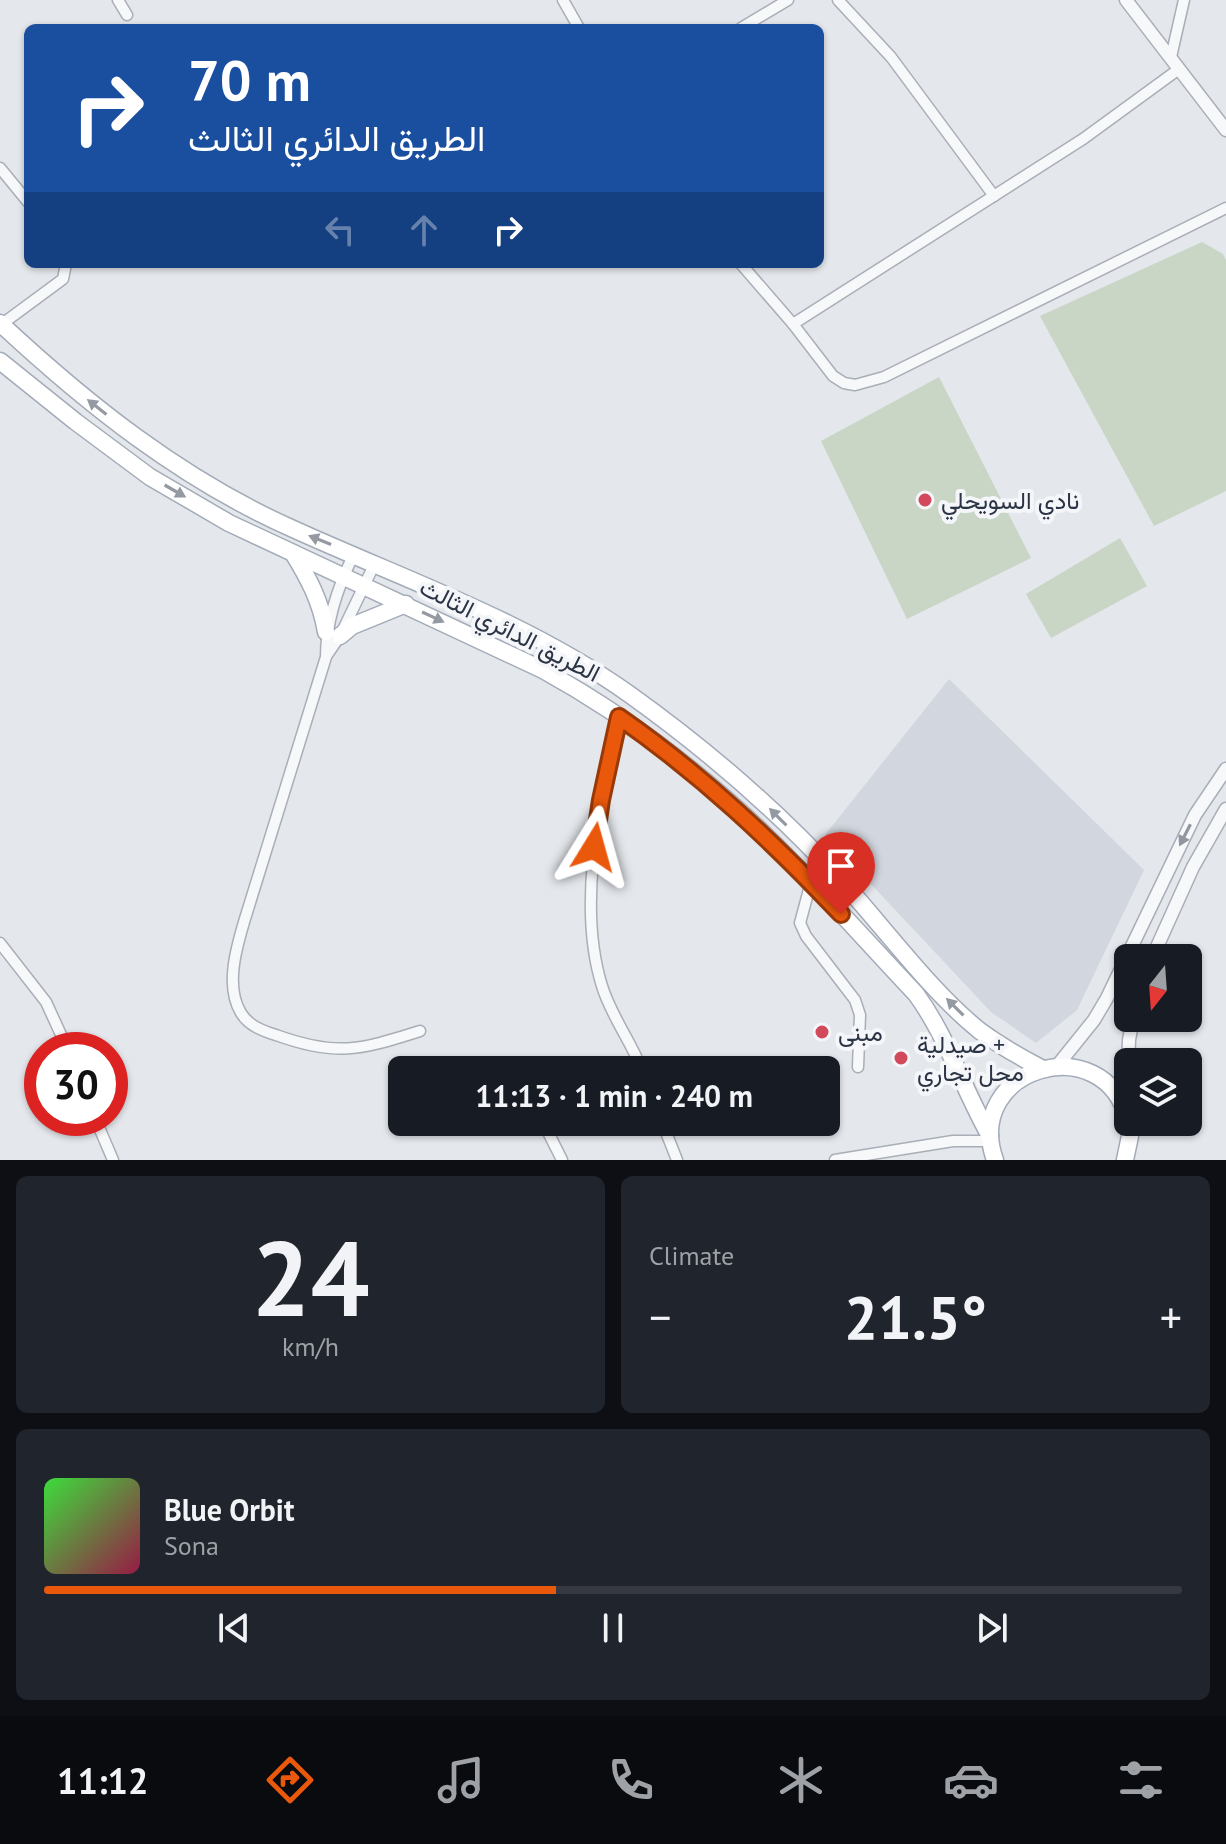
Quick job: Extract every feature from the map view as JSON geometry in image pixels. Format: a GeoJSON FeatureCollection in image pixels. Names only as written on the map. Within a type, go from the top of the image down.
{"type":"FeatureCollection","features":[{"type":"Feature","properties":{"kind":"main road","name":"الطريق الدائري الثالث"},"geometry":{"type":"LineString","coordinates":[[1,323],[50,370],[184,472],[290,528],[439,591],[584,664],[708,752],[837,875],[954,1007],[1000,1045],[1049,1067],[1075,1067],[1092,1073],[1114,1092]]}},
{"type":"Feature","properties":{"kind":"main road","name":"الطريق الدائري الثالث"},"geometry":{"type":"LineString","coordinates":[[0,361],[150,477],[229,523],[543,670],[661,746],[761,831],[916,994],[935,1020],[970,1101],[990,1138],[995,1160]]}},
{"type":"Feature","properties":{"kind":"main road"},"geometry":{"type":"LineString","coordinates":[[292,552],[314,588],[333,634],[406,604]]}},
{"type":"Feature","properties":{"kind":"main road"},"geometry":{"type":"LineString","coordinates":[[990,1138],[995,1109],[1009,1088],[1018,1079],[1049,1067]]}},
{"type":"Feature","properties":{"kind":"main road"},"geometry":{"type":"LineString","coordinates":[[1125,1160],[1127,1136]]}},
{"type":"Feature","properties":{"kind":"main road"},"geometry":{"type":"LineString","coordinates":[[1132,1136],[1139,1160]]}},
{"type":"Feature","properties":{"kind":"street"},"geometry":{"type":"LineString","coordinates":[[118,0],[127,15]]}},
{"type":"Feature","properties":{"kind":"street"},"geometry":{"type":"LineString","coordinates":[[563,0],[577,24]]}},
{"type":"Feature","properties":{"kind":"street"},"geometry":{"type":"LineString","coordinates":[[748,24],[788,0]]}},
{"type":"Feature","properties":{"kind":"street"},"geometry":{"type":"LineString","coordinates":[[838,0],[891,57],[994,196]]}},
{"type":"Feature","properties":{"kind":"street"},"geometry":{"type":"LineString","coordinates":[[1126,0],[1226,130]]}},
{"type":"Feature","properties":{"kind":"street"},"geometry":{"type":"LineString","coordinates":[[1171,57],[1184,0]]}},
{"type":"Feature","properties":{"kind":"street"},"geometry":{"type":"LineString","coordinates":[[793,324],[1083,139],[1179,69]]}},
{"type":"Feature","properties":{"kind":"street"},"geometry":{"type":"LineString","coordinates":[[0,168],[24,197]]}},
{"type":"Feature","properties":{"kind":"street"},"geometry":{"type":"LineString","coordinates":[[744,268],[833,376],[844,383],[867,383],[1226,208]]}},
{"type":"Feature","properties":{"kind":"street"},"geometry":{"type":"LineString","coordinates":[[1,323],[63,279],[65,268]]}},
{"type":"Feature","properties":{"kind":"street"},"geometry":{"type":"LineString","coordinates":[[354,554],[343,577],[333,634],[238,944],[234,966],[235,989],[240,1012],[256,1028],[299,1044],[342,1051],[369,1047],[420,1031]]}},
{"type":"Feature","properties":{"kind":"street"},"geometry":{"type":"LineString","coordinates":[[333,634],[375,563]]}},
{"type":"Feature","properties":{"kind":"street"},"geometry":{"type":"LineString","coordinates":[[619,717],[594,847],[594,955],[603,988],[635,1056]]}},
{"type":"Feature","properties":{"kind":"street"},"geometry":{"type":"LineString","coordinates":[[1049,1067],[1094,1020],[1195,815],[1226,769]]}},
{"type":"Feature","properties":{"kind":"street"},"geometry":{"type":"LineString","coordinates":[[1158,944],[1193,867],[1226,809]]}},
{"type":"Feature","properties":{"kind":"street"},"geometry":{"type":"LineString","coordinates":[[811,882],[800,923],[806,936],[855,1000],[860,1015],[858,1067]]}},
{"type":"Feature","properties":{"kind":"street"},"geometry":{"type":"LineString","coordinates":[[0,943],[46,1002],[60,1032]]}},
{"type":"Feature","properties":{"kind":"street"},"geometry":{"type":"LineString","coordinates":[[103,1136],[113,1160]]}},
{"type":"Feature","properties":{"kind":"street"},"geometry":{"type":"LineString","coordinates":[[550,1136],[562,1160]]}},
{"type":"Feature","properties":{"kind":"street"},"geometry":{"type":"LineString","coordinates":[[668,1136],[677,1160]]}},
{"type":"Feature","properties":{"kind":"street"},"geometry":{"type":"LineString","coordinates":[[835,1160],[990,1138]]}},
{"type":"Feature","properties":{"kind":"shaded area"},"geometry":{"type":"Polygon","coordinates":[[[949,679],[1144,870],[1077,1010],[1036,1043],[991,1012],[825,835],[949,679]]]}},
{"type":"Feature","properties":{"kind":"green space"},"geometry":{"type":"Polygon","coordinates":[[[1202,242],[1223,254],[1226,260],[1226,491],[1154,526],[1040,316],[1202,242]]]}},
{"type":"Feature","properties":{"kind":"green space","name":"نادي السويحلي"},"geometry":{"type":"Polygon","coordinates":[[[939,377],[1031,558],[907,619],[821,441],[939,377]]]}},
{"type":"Feature","properties":{"kind":"green space"},"geometry":{"type":"Polygon","coordinates":[[[1120,538],[1147,586],[1051,638],[1026,594],[1120,538]]]}},
{"type":"Feature","properties":{"kind":"place","name":"نادي السويحلي"},"geometry":{"type":"Point","coordinates":[925,500]}},
{"type":"Feature","properties":{"kind":"place","name":"مبنى"},"geometry":{"type":"Point","coordinates":[822,1032]}},
{"type":"Feature","properties":{"kind":"place","name":"صيدلية + محل تجاري"},"geometry":{"type":"Point","coordinates":[901,1058]}},
{"type":"Feature","properties":{"kind":"route"},"geometry":{"type":"LineString","coordinates":[[594,847],[619,717],[661,746],[761,831],[841,914]]}}]}
